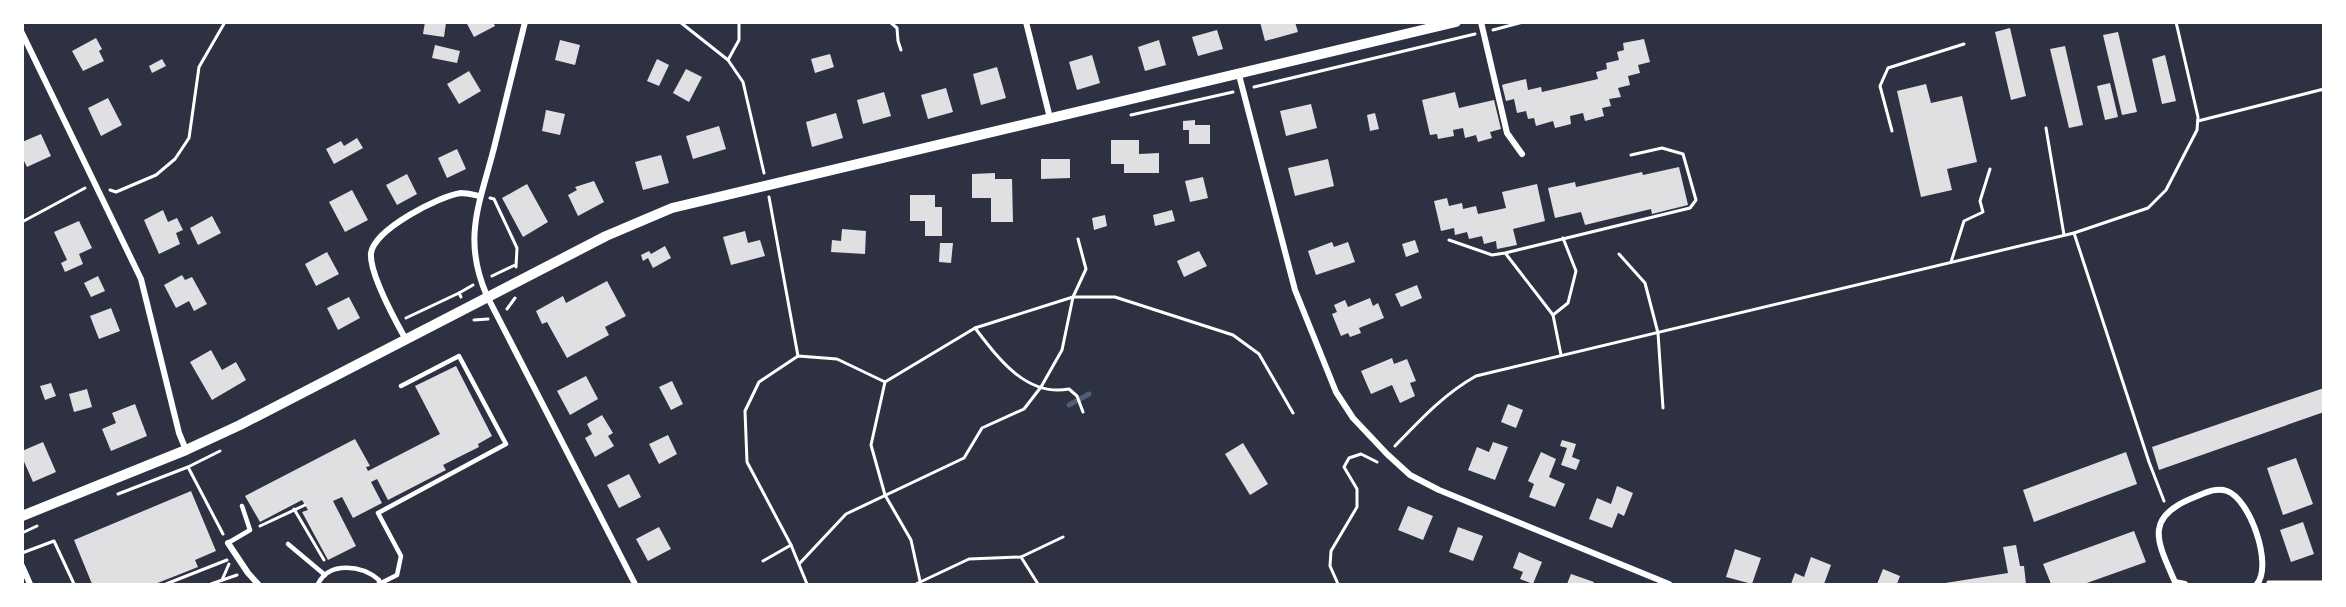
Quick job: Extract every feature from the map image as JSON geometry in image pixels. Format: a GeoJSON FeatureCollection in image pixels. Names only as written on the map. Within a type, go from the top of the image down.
{"type":"FeatureCollection","features":[{"type":"Feature","properties":{"kind":"street"},"geometry":{"type":"LineString","coordinates":[[525,22],[476,213],[476,262],[487,296],[635,585]]}},
{"type":"Feature","properties":{"kind":"street"},"geometry":{"type":"LineString","coordinates":[[1026,22],[1050,118]]}},
{"type":"Feature","properties":{"kind":"street"},"geometry":{"type":"LineString","coordinates":[[22,516],[186,450],[240,425],[405,338],[642,219],[699,200],[1239,75],[1455,22]]}},
{"type":"Feature","properties":{"kind":"street"},"geometry":{"type":"LineString","coordinates":[[1481,22],[1508,133],[1522,154]]}},
{"type":"Feature","properties":{"kind":"street"},"geometry":{"type":"LineString","coordinates":[[22,33],[141,279],[179,433],[186,450]]}},
{"type":"Feature","properties":{"kind":"street"},"geometry":{"type":"LineString","coordinates":[[1239,75],[1295,290],[1336,392],[1353,418],[1410,475],[1439,490],[1669,585]]}},
{"type":"Feature","properties":{"kind":"street"},"geometry":{"type":"LineString","coordinates":[[405,338],[375,275],[371,253],[376,240],[411,215],[446,198],[463,193],[480,196]]}},
{"type":"Feature","properties":{"kind":"street"},"geometry":{"type":"LineString","coordinates":[[2184,585],[2174,583],[2159,546],[2162,520],[2178,504],[2213,490],[2225,490],[2233,494],[2241,502],[2255,528],[2264,567],[2259,583]]}},
{"type":"Feature","properties":{"kind":"street"},"geometry":{"type":"LineString","coordinates":[[228,543],[258,585]]}},
{"type":"Feature","properties":{"kind":"street"},"geometry":{"type":"LineString","coordinates":[[22,566],[30,585]]}},
{"type":"Feature","properties":{"kind":"lane"},"geometry":{"type":"LineString","coordinates":[[318,585],[330,571],[351,567],[371,573],[379,580],[379,585],[397,575],[401,556],[378,513],[506,444],[459,356],[401,386]]}},
{"type":"Feature","properties":{"kind":"lane"},"geometry":{"type":"LineString","coordinates":[[228,543],[250,530],[242,506]]}},
{"type":"Feature","properties":{"kind":"lane"},"geometry":{"type":"LineString","coordinates":[[288,544],[325,575]]}},
{"type":"Feature","properties":{"kind":"path"},"geometry":{"type":"LineString","coordinates":[[22,222],[94,183],[116,192],[156,175],[175,159],[189,138],[199,67],[225,22]]}},
{"type":"Feature","properties":{"kind":"path"},"geometry":{"type":"LineString","coordinates":[[680,22],[728,60],[743,82],[770,198],[798,356]]}},
{"type":"Feature","properties":{"kind":"path"},"geometry":{"type":"LineString","coordinates":[[728,60],[739,40],[739,22]]}},
{"type":"Feature","properties":{"kind":"path"},"geometry":{"type":"LineString","coordinates":[[890,22],[897,28],[901,50]]}},
{"type":"Feature","properties":{"kind":"path"},"geometry":{"type":"LineString","coordinates":[[1127,116],[1523,22]]}},
{"type":"Feature","properties":{"kind":"path"},"geometry":{"type":"LineString","coordinates":[[1338,585],[1330,566],[1331,551],[1357,507],[1357,489],[1344,467],[1349,458],[1361,454],[1378,462],[1432,407],[1460,385],[1476,376],[2074,233],[2148,208],[2166,190],[2197,130],[2198,121],[2176,22]]}},
{"type":"Feature","properties":{"kind":"path"},"geometry":{"type":"LineString","coordinates":[[1892,131],[1880,86],[1888,68],[1964,44]]}},
{"type":"Feature","properties":{"kind":"path"},"geometry":{"type":"LineString","coordinates":[[2198,121],[2324,89]]}},
{"type":"Feature","properties":{"kind":"path"},"geometry":{"type":"LineString","coordinates":[[2046,128],[2064,235]]}},
{"type":"Feature","properties":{"kind":"path"},"geometry":{"type":"LineString","coordinates":[[1449,240],[1492,255],[1690,208],[1696,200],[1683,154],[1662,148],[1631,155]]}},
{"type":"Feature","properties":{"kind":"path"},"geometry":{"type":"LineString","coordinates":[[1951,263],[1964,221],[1983,212],[1980,201],[1990,169]]}},
{"type":"Feature","properties":{"kind":"path"},"geometry":{"type":"LineString","coordinates":[[480,196],[494,199],[517,248],[515,265],[521,279]]}},
{"type":"Feature","properties":{"kind":"path"},"geometry":{"type":"LineString","coordinates":[[759,200],[770,198]]}},
{"type":"Feature","properties":{"kind":"path"},"geometry":{"type":"LineString","coordinates":[[2074,233],[2149,462],[2169,511]]}},
{"type":"Feature","properties":{"kind":"path"},"geometry":{"type":"LineString","coordinates":[[1553,315],[1568,303],[1576,271],[1563,238]]}},
{"type":"Feature","properties":{"kind":"path"},"geometry":{"type":"LineString","coordinates":[[800,563],[846,514],[964,458],[982,428],[1024,409],[1041,387],[1062,350],[1073,297],[1086,269],[1078,239]]}},
{"type":"Feature","properties":{"kind":"path"},"geometry":{"type":"LineString","coordinates":[[1505,253],[1553,315],[1561,355]]}},
{"type":"Feature","properties":{"kind":"path"},"geometry":{"type":"LineString","coordinates":[[1619,254],[1645,283],[1658,333],[1663,408]]}},
{"type":"Feature","properties":{"kind":"path"},"geometry":{"type":"LineString","coordinates":[[920,581],[911,540],[885,495],[871,445],[885,382],[975,328],[1073,297],[1115,297],[1233,335],[1259,354],[1293,413]]}},
{"type":"Feature","properties":{"kind":"path"},"geometry":{"type":"LineString","coordinates":[[975,328],[1000,361],[1021,379],[1056,391],[1069,389],[1077,396],[1083,412]]}},
{"type":"Feature","properties":{"kind":"path"},"geometry":{"type":"LineString","coordinates":[[807,585],[800,563],[747,462],[746,411],[759,382],[798,356],[837,359],[885,382]]}},
{"type":"Feature","properties":{"kind":"path"},"geometry":{"type":"LineString","coordinates":[[188,466],[228,543]]}},
{"type":"Feature","properties":{"kind":"path"},"geometry":{"type":"LineString","coordinates":[[250,530],[305,505]]}},
{"type":"Feature","properties":{"kind":"path"},"geometry":{"type":"LineString","coordinates":[[294,509],[330,571]]}},
{"type":"Feature","properties":{"kind":"path"},"geometry":{"type":"LineString","coordinates":[[916,585],[920,581],[969,559],[1021,557],[1063,537]]}},
{"type":"Feature","properties":{"kind":"path"},"geometry":{"type":"LineString","coordinates":[[22,553],[54,541],[74,585]]}},
{"type":"Feature","properties":{"kind":"path"},"geometry":{"type":"LineString","coordinates":[[763,561],[791,545]]}},
{"type":"Feature","properties":{"kind":"path"},"geometry":{"type":"LineString","coordinates":[[222,580],[228,566],[237,556]]}},
{"type":"Feature","properties":{"kind":"path"},"geometry":{"type":"LineString","coordinates":[[166,585],[237,556]]}},
{"type":"Feature","properties":{"kind":"path"},"geometry":{"type":"LineString","coordinates":[[1021,557],[1038,585]]}},
{"type":"Feature","properties":{"kind":"path"},"geometry":{"type":"LineString","coordinates":[[211,585],[248,573]]}},
{"type":"Feature","properties":{"kind":"path"},"geometry":{"type":"LineString","coordinates":[[2259,583],[2324,582]]}},
{"type":"Feature","properties":{"kind":"building"},"geometry":{"type":"Polygon","coordinates":[[[425,22],[446,23],[444,37],[423,34],[425,22]]]}},
{"type":"Feature","properties":{"kind":"building"},"geometry":{"type":"Polygon","coordinates":[[[466,22],[493,22],[495,26],[474,37],[466,22]]]}},
{"type":"Feature","properties":{"kind":"building"},"geometry":{"type":"Polygon","coordinates":[[[1260,22],[1295,22],[1298,32],[1265,41],[1260,22]]]}},
{"type":"Feature","properties":{"kind":"building"},"geometry":{"type":"Polygon","coordinates":[[[2010,28],[2026,96],[2011,100],[1995,32],[2010,28]]]}},
{"type":"Feature","properties":{"kind":"building"},"geometry":{"type":"Polygon","coordinates":[[[1217,30],[1223,49],[1198,56],[1192,37],[1217,30]]]}},
{"type":"Feature","properties":{"kind":"building"},"geometry":{"type":"Polygon","coordinates":[[[2118,32],[2137,112],[2122,115],[2103,35],[2118,32]]]}},
{"type":"Feature","properties":{"kind":"building"},"geometry":{"type":"Polygon","coordinates":[[[96,38],[102,49],[99,51],[104,61],[83,71],[72,51],[96,38]]]}},
{"type":"Feature","properties":{"kind":"building"},"geometry":{"type":"Polygon","coordinates":[[[1644,39],[1650,62],[1638,65],[1640,73],[1628,76],[1630,85],[1618,88],[1621,97],[1609,99],[1611,106],[1602,108],[1604,116],[1585,121],[1583,113],[1570,116],[1571,124],[1555,128],[1553,121],[1536,126],[1534,118],[1528,119],[1526,111],[1517,113],[1514,99],[1506,101],[1502,85],[1505,84],[1526,79],[1528,90],[1541,87],[1542,92],[1598,79],[1596,72],[1607,69],[1606,63],[1619,60],[1617,52],[1624,50],[1623,43],[1644,39]]]}},
{"type":"Feature","properties":{"kind":"building"},"geometry":{"type":"Polygon","coordinates":[[[560,40],[580,45],[575,65],[555,60],[560,40]]]}},
{"type":"Feature","properties":{"kind":"building"},"geometry":{"type":"Polygon","coordinates":[[[1159,40],[1166,65],[1145,71],[1138,47],[1159,40]]]}},
{"type":"Feature","properties":{"kind":"building"},"geometry":{"type":"Polygon","coordinates":[[[435,45],[460,51],[457,63],[432,58],[435,45]]]}},
{"type":"Feature","properties":{"kind":"building"},"geometry":{"type":"Polygon","coordinates":[[[2065,46],[2083,125],[2069,128],[2050,49],[2065,46]]]}},
{"type":"Feature","properties":{"kind":"building"},"geometry":{"type":"Polygon","coordinates":[[[830,54],[834,67],[815,73],[811,59],[830,54]]]}},
{"type":"Feature","properties":{"kind":"building"},"geometry":{"type":"Polygon","coordinates":[[[1092,55],[1100,83],[1077,90],[1069,62],[1092,55]]]}},
{"type":"Feature","properties":{"kind":"building"},"geometry":{"type":"Polygon","coordinates":[[[2165,55],[2176,101],[2162,104],[2152,59],[2165,55]]]}},
{"type":"Feature","properties":{"kind":"building"},"geometry":{"type":"Polygon","coordinates":[[[162,59],[166,66],[152,73],[149,66],[162,59]]]}},
{"type":"Feature","properties":{"kind":"building"},"geometry":{"type":"Polygon","coordinates":[[[657,59],[669,65],[659,86],[647,81],[657,59]]]}},
{"type":"Feature","properties":{"kind":"building"},"geometry":{"type":"Polygon","coordinates":[[[997,67],[1006,98],[981,105],[973,74],[997,67]]]}},
{"type":"Feature","properties":{"kind":"building"},"geometry":{"type":"Polygon","coordinates":[[[686,69],[702,77],[689,102],[673,93],[686,69]]]}},
{"type":"Feature","properties":{"kind":"building"},"geometry":{"type":"Polygon","coordinates":[[[469,71],[481,91],[459,104],[447,84],[469,71]]]}},
{"type":"Feature","properties":{"kind":"building"},"geometry":{"type":"Polygon","coordinates":[[[2110,83],[2118,117],[2105,120],[2097,86],[2110,83]]]}},
{"type":"Feature","properties":{"kind":"building"},"geometry":{"type":"Polygon","coordinates":[[[1926,84],[1931,103],[1962,96],[1977,162],[1947,169],[1952,190],[1921,197],[1897,91],[1926,84]]]}},
{"type":"Feature","properties":{"kind":"building"},"geometry":{"type":"Polygon","coordinates":[[[946,88],[953,112],[928,119],[921,95],[946,88]]]}},
{"type":"Feature","properties":{"kind":"building"},"geometry":{"type":"Polygon","coordinates":[[[884,92],[891,116],[863,124],[857,100],[884,92]]]}},
{"type":"Feature","properties":{"kind":"building"},"geometry":{"type":"Polygon","coordinates":[[[1455,92],[1459,108],[1494,100],[1501,129],[1490,132],[1492,138],[1478,142],[1476,135],[1465,138],[1463,128],[1453,130],[1454,136],[1438,139],[1437,134],[1430,135],[1422,100],[1455,92]]]}},
{"type":"Feature","properties":{"kind":"building"},"geometry":{"type":"Polygon","coordinates":[[[108,98],[122,125],[101,136],[88,108],[108,98]]]}},
{"type":"Feature","properties":{"kind":"building"},"geometry":{"type":"Polygon","coordinates":[[[1311,104],[1317,128],[1286,136],[1280,111],[1311,104]]]}},
{"type":"Feature","properties":{"kind":"building"},"geometry":{"type":"Polygon","coordinates":[[[546,110],[565,114],[560,135],[542,131],[546,110]]]}},
{"type":"Feature","properties":{"kind":"building"},"geometry":{"type":"Polygon","coordinates":[[[836,113],[843,138],[812,147],[806,122],[836,113]]]}},
{"type":"Feature","properties":{"kind":"building"},"geometry":{"type":"Polygon","coordinates":[[[1375,113],[1379,129],[1370,131],[1367,115],[1375,113]]]}},
{"type":"Feature","properties":{"kind":"building"},"geometry":{"type":"Polygon","coordinates":[[[1195,120],[1195,125],[1210,125],[1210,144],[1189,144],[1189,130],[1183,130],[1183,121],[1195,120]]]}},
{"type":"Feature","properties":{"kind":"building"},"geometry":{"type":"Polygon","coordinates":[[[719,126],[726,149],[693,159],[686,136],[719,126]]]}},
{"type":"Feature","properties":{"kind":"building"},"geometry":{"type":"Polygon","coordinates":[[[41,134],[51,156],[27,167],[22,157],[22,142],[41,134]]]}},
{"type":"Feature","properties":{"kind":"building"},"geometry":{"type":"Polygon","coordinates":[[[357,138],[363,148],[334,164],[326,149],[341,141],[344,146],[357,138]]]}},
{"type":"Feature","properties":{"kind":"building"},"geometry":{"type":"Polygon","coordinates":[[[1111,140],[1139,140],[1139,154],[1159,153],[1159,173],[1124,173],[1124,164],[1111,164],[1111,140]]]}},
{"type":"Feature","properties":{"kind":"building"},"geometry":{"type":"Polygon","coordinates":[[[457,149],[466,169],[447,178],[438,158],[457,149]]]}},
{"type":"Feature","properties":{"kind":"building"},"geometry":{"type":"Polygon","coordinates":[[[661,155],[669,183],[643,190],[635,162],[661,155]]]}},
{"type":"Feature","properties":{"kind":"building"},"geometry":{"type":"Polygon","coordinates":[[[1041,159],[1070,159],[1070,178],[1041,179],[1041,159]]]}},
{"type":"Feature","properties":{"kind":"building"},"geometry":{"type":"Polygon","coordinates":[[[1328,159],[1334,186],[1295,196],[1288,168],[1328,159]]]}},
{"type":"Feature","properties":{"kind":"building"},"geometry":{"type":"Polygon","coordinates":[[[1679,167],[1688,205],[1652,214],[1651,209],[1585,225],[1581,212],[1555,218],[1548,188],[1575,182],[1576,187],[1642,172],[1643,175],[1679,167]]]}},
{"type":"Feature","properties":{"kind":"building"},"geometry":{"type":"Polygon","coordinates":[[[995,173],[995,179],[1012,179],[1013,222],[991,222],[991,198],[972,198],[972,174],[995,173]]]}},
{"type":"Feature","properties":{"kind":"building"},"geometry":{"type":"Polygon","coordinates":[[[407,174],[417,194],[397,205],[386,185],[407,174]]]}},
{"type":"Feature","properties":{"kind":"building"},"geometry":{"type":"Polygon","coordinates":[[[1203,177],[1208,198],[1190,202],[1185,181],[1203,177]]]}},
{"type":"Feature","properties":{"kind":"building"},"geometry":{"type":"Polygon","coordinates":[[[594,181],[604,202],[578,216],[568,195],[577,190],[575,187],[594,181]]]}},
{"type":"Feature","properties":{"kind":"building"},"geometry":{"type":"Polygon","coordinates":[[[527,184],[548,222],[523,237],[502,198],[527,184]]]}},
{"type":"Feature","properties":{"kind":"building"},"geometry":{"type":"Polygon","coordinates":[[[1537,184],[1545,221],[1513,229],[1517,245],[1497,249],[1496,241],[1484,244],[1482,236],[1469,239],[1467,232],[1455,235],[1454,228],[1441,231],[1434,201],[1447,198],[1449,206],[1462,203],[1463,209],[1476,206],[1478,214],[1506,208],[1502,192],[1537,184]]]}},
{"type":"Feature","properties":{"kind":"building"},"geometry":{"type":"Polygon","coordinates":[[[352,190],[368,220],[345,232],[329,202],[352,190]]]}},
{"type":"Feature","properties":{"kind":"building"},"geometry":{"type":"Polygon","coordinates":[[[910,195],[935,195],[935,207],[942,207],[942,236],[925,236],[925,221],[910,221],[910,195]]]}},
{"type":"Feature","properties":{"kind":"building"},"geometry":{"type":"Polygon","coordinates":[[[163,210],[168,222],[177,218],[183,230],[176,233],[180,244],[159,254],[144,220],[163,210]]]}},
{"type":"Feature","properties":{"kind":"building"},"geometry":{"type":"Polygon","coordinates":[[[1172,210],[1175,221],[1155,226],[1153,215],[1172,210]]]}},
{"type":"Feature","properties":{"kind":"building"},"geometry":{"type":"Polygon","coordinates":[[[1105,215],[1107,226],[1094,230],[1092,218],[1105,215]]]}},
{"type":"Feature","properties":{"kind":"building"},"geometry":{"type":"Polygon","coordinates":[[[212,216],[221,233],[198,245],[190,228],[212,216]]]}},
{"type":"Feature","properties":{"kind":"building"},"geometry":{"type":"Polygon","coordinates":[[[79,221],[92,248],[79,254],[83,264],[65,272],[61,263],[67,260],[54,232],[79,221]]]}},
{"type":"Feature","properties":{"kind":"building"},"geometry":{"type":"Polygon","coordinates":[[[842,229],[866,231],[865,254],[831,252],[832,240],[841,241],[842,229]]]}},
{"type":"Feature","properties":{"kind":"building"},"geometry":{"type":"Polygon","coordinates":[[[745,231],[748,243],[760,240],[765,256],[731,265],[723,237],[745,231]]]}},
{"type":"Feature","properties":{"kind":"building"},"geometry":{"type":"Polygon","coordinates":[[[1415,240],[1419,252],[1406,257],[1402,244],[1415,240]]]}},
{"type":"Feature","properties":{"kind":"building"},"geometry":{"type":"Polygon","coordinates":[[[1332,242],[1334,247],[1348,242],[1355,262],[1316,275],[1308,251],[1332,242]]]}},
{"type":"Feature","properties":{"kind":"building"},"geometry":{"type":"Polygon","coordinates":[[[940,243],[953,243],[951,263],[939,262],[940,243]]]}},
{"type":"Feature","properties":{"kind":"building"},"geometry":{"type":"Polygon","coordinates":[[[665,246],[671,258],[653,268],[648,258],[643,261],[641,255],[649,251],[651,254],[665,246]]]}},
{"type":"Feature","properties":{"kind":"building"},"geometry":{"type":"Polygon","coordinates":[[[1199,251],[1207,266],[1184,277],[1177,261],[1199,251]]]}},
{"type":"Feature","properties":{"kind":"building"},"geometry":{"type":"Polygon","coordinates":[[[327,252],[339,274],[316,286],[305,264],[327,252]]]}},
{"type":"Feature","properties":{"kind":"building"},"geometry":{"type":"Polygon","coordinates":[[[182,275],[185,280],[192,277],[207,304],[194,311],[189,301],[176,308],[164,285],[182,275]]]}},
{"type":"Feature","properties":{"kind":"building"},"geometry":{"type":"Polygon","coordinates":[[[98,276],[105,291],[91,297],[84,283],[98,276]]]}},
{"type":"Feature","properties":{"kind":"building"},"geometry":{"type":"Polygon","coordinates":[[[607,281],[626,316],[605,327],[609,335],[567,358],[547,322],[542,324],[536,311],[563,296],[566,303],[607,281]]]}},
{"type":"Feature","properties":{"kind":"building"},"geometry":{"type":"Polygon","coordinates":[[[1417,285],[1422,298],[1401,307],[1395,294],[1417,285]]]}},
{"type":"Feature","properties":{"kind":"building"},"geometry":{"type":"Polygon","coordinates":[[[349,297],[360,318],[338,330],[327,308],[349,297]]]}},
{"type":"Feature","properties":{"kind":"building"},"geometry":{"type":"Polygon","coordinates":[[[1370,298],[1373,306],[1378,303],[1384,318],[1359,328],[1361,333],[1350,337],[1348,333],[1341,336],[1332,314],[1337,312],[1334,305],[1345,300],[1348,307],[1370,298]]]}},
{"type":"Feature","properties":{"kind":"building"},"geometry":{"type":"Polygon","coordinates":[[[111,308],[120,331],[99,339],[90,316],[111,308]]]}},
{"type":"Feature","properties":{"kind":"building"},"geometry":{"type":"Polygon","coordinates":[[[211,350],[222,370],[236,362],[246,380],[212,400],[190,362],[211,350]]]}},
{"type":"Feature","properties":{"kind":"building"},"geometry":{"type":"Polygon","coordinates":[[[1392,358],[1394,364],[1407,359],[1416,381],[1410,383],[1415,396],[1400,403],[1392,385],[1371,394],[1361,371],[1392,358]]]}},
{"type":"Feature","properties":{"kind":"building"},"geometry":{"type":"Polygon","coordinates":[[[456,366],[492,436],[478,444],[479,447],[443,465],[446,470],[388,500],[377,479],[371,482],[382,503],[353,518],[342,497],[333,501],[356,546],[328,560],[302,512],[308,510],[302,500],[260,522],[245,496],[355,439],[370,466],[366,467],[368,471],[440,434],[415,386],[456,366]]]}},
{"type":"Feature","properties":{"kind":"building"},"geometry":{"type":"Polygon","coordinates":[[[586,376],[598,399],[570,415],[557,391],[586,376]]]}},
{"type":"Feature","properties":{"kind":"building"},"geometry":{"type":"Polygon","coordinates":[[[672,381],[683,404],[671,410],[659,387],[672,381]]]}},
{"type":"Feature","properties":{"kind":"building"},"geometry":{"type":"Polygon","coordinates":[[[51,383],[56,396],[45,400],[40,386],[51,383]]]}},
{"type":"Feature","properties":{"kind":"building"},"geometry":{"type":"Polygon","coordinates":[[[2324,388],[2324,412],[2159,470],[2152,447],[2324,388]]]}},
{"type":"Feature","properties":{"kind":"building"},"geometry":{"type":"Polygon","coordinates":[[[87,389],[92,407],[74,412],[69,394],[87,389]]]}},
{"type":"Feature","properties":{"kind":"building"},"geometry":{"type":"Polygon","coordinates":[[[135,404],[147,436],[111,451],[102,429],[116,423],[112,413],[135,404]]]}},
{"type":"Feature","properties":{"kind":"building"},"geometry":{"type":"Polygon","coordinates":[[[1508,404],[1523,410],[1516,428],[1501,422],[1508,404]]]}},
{"type":"Feature","properties":{"kind":"building"},"geometry":{"type":"Polygon","coordinates":[[[602,415],[613,433],[608,436],[614,446],[595,457],[585,438],[592,434],[587,424],[602,415]]]}},
{"type":"Feature","properties":{"kind":"building"},"geometry":{"type":"Polygon","coordinates":[[[668,435],[677,454],[659,464],[649,444],[668,435]]]}},
{"type":"Feature","properties":{"kind":"building"},"geometry":{"type":"Polygon","coordinates":[[[1562,440],[1576,444],[1572,457],[1580,460],[1576,470],[1561,465],[1567,448],[1560,446],[1562,440]]]}},
{"type":"Feature","properties":{"kind":"building"},"geometry":{"type":"Polygon","coordinates":[[[43,442],[56,472],[33,482],[22,457],[22,451],[43,442]]]}},
{"type":"Feature","properties":{"kind":"building"},"geometry":{"type":"Polygon","coordinates":[[[1493,442],[1508,447],[1495,480],[1468,470],[1477,447],[1489,452],[1493,442]]]}},
{"type":"Feature","properties":{"kind":"building"},"geometry":{"type":"Polygon","coordinates":[[[1243,443],[1268,484],[1250,495],[1225,454],[1243,443]]]}},
{"type":"Feature","properties":{"kind":"building"},"geometry":{"type":"Polygon","coordinates":[[[1541,452],[1556,459],[1549,477],[1565,484],[1555,507],[1529,497],[1534,484],[1528,481],[1541,452]]]}},
{"type":"Feature","properties":{"kind":"building"},"geometry":{"type":"Polygon","coordinates":[[[2126,452],[2137,484],[2034,522],[2023,490],[2126,452]]]}},
{"type":"Feature","properties":{"kind":"building"},"geometry":{"type":"Polygon","coordinates":[[[2296,458],[2313,504],[2283,515],[2267,468],[2296,458]]]}},
{"type":"Feature","properties":{"kind":"building"},"geometry":{"type":"Polygon","coordinates":[[[629,474],[641,497],[619,508],[607,485],[629,474]]]}},
{"type":"Feature","properties":{"kind":"building"},"geometry":{"type":"Polygon","coordinates":[[[1617,486],[1633,493],[1624,516],[1618,513],[1612,528],[1589,519],[1597,498],[1611,504],[1617,486]]]}},
{"type":"Feature","properties":{"kind":"building"},"geometry":{"type":"Polygon","coordinates":[[[191,491],[216,551],[195,560],[198,567],[155,584],[92,584],[74,540],[191,491]]]}},
{"type":"Feature","properties":{"kind":"building"},"geometry":{"type":"Polygon","coordinates":[[[1408,506],[1433,516],[1423,540],[1398,530],[1408,506]]]}},
{"type":"Feature","properties":{"kind":"building"},"geometry":{"type":"Polygon","coordinates":[[[2303,522],[2314,554],[2291,562],[2280,530],[2303,522]]]}},
{"type":"Feature","properties":{"kind":"building"},"geometry":{"type":"Polygon","coordinates":[[[659,527],[671,549],[648,561],[636,539],[659,527]]]}},
{"type":"Feature","properties":{"kind":"building"},"geometry":{"type":"Polygon","coordinates":[[[1458,527],[1483,536],[1473,561],[1449,552],[1458,527]]]}},
{"type":"Feature","properties":{"kind":"building"},"geometry":{"type":"Polygon","coordinates":[[[2134,531],[2146,562],[2084,584],[2051,584],[2043,564],[2134,531]]]}},
{"type":"Feature","properties":{"kind":"building"},"geometry":{"type":"Polygon","coordinates":[[[2016,545],[2020,566],[2024,566],[2026,584],[1939,584],[2008,573],[2003,547],[2016,545]]]}},
{"type":"Feature","properties":{"kind":"building"},"geometry":{"type":"Polygon","coordinates":[[[1735,549],[1761,558],[1752,584],[1726,577],[1735,549]]]}},
{"type":"Feature","properties":{"kind":"building"},"geometry":{"type":"Polygon","coordinates":[[[1519,552],[1542,562],[1533,584],[1520,579],[1523,572],[1513,568],[1519,552]]]}},
{"type":"Feature","properties":{"kind":"building"},"geometry":{"type":"Polygon","coordinates":[[[1811,557],[1831,565],[1824,584],[1791,584],[1795,573],[1804,577],[1811,557]]]}},
{"type":"Feature","properties":{"kind":"building"},"geometry":{"type":"Polygon","coordinates":[[[1883,569],[1900,576],[1897,584],[1877,584],[1883,569]]]}},
{"type":"Feature","properties":{"kind":"building"},"geometry":{"type":"Polygon","coordinates":[[[1571,574],[1594,582],[1593,584],[1567,584],[1571,574]]]}},
{"type":"Feature","properties":{"kind":"waterway"},"geometry":{"type":"LineString","coordinates":[[1069,405],[1089,394]]}}]}
